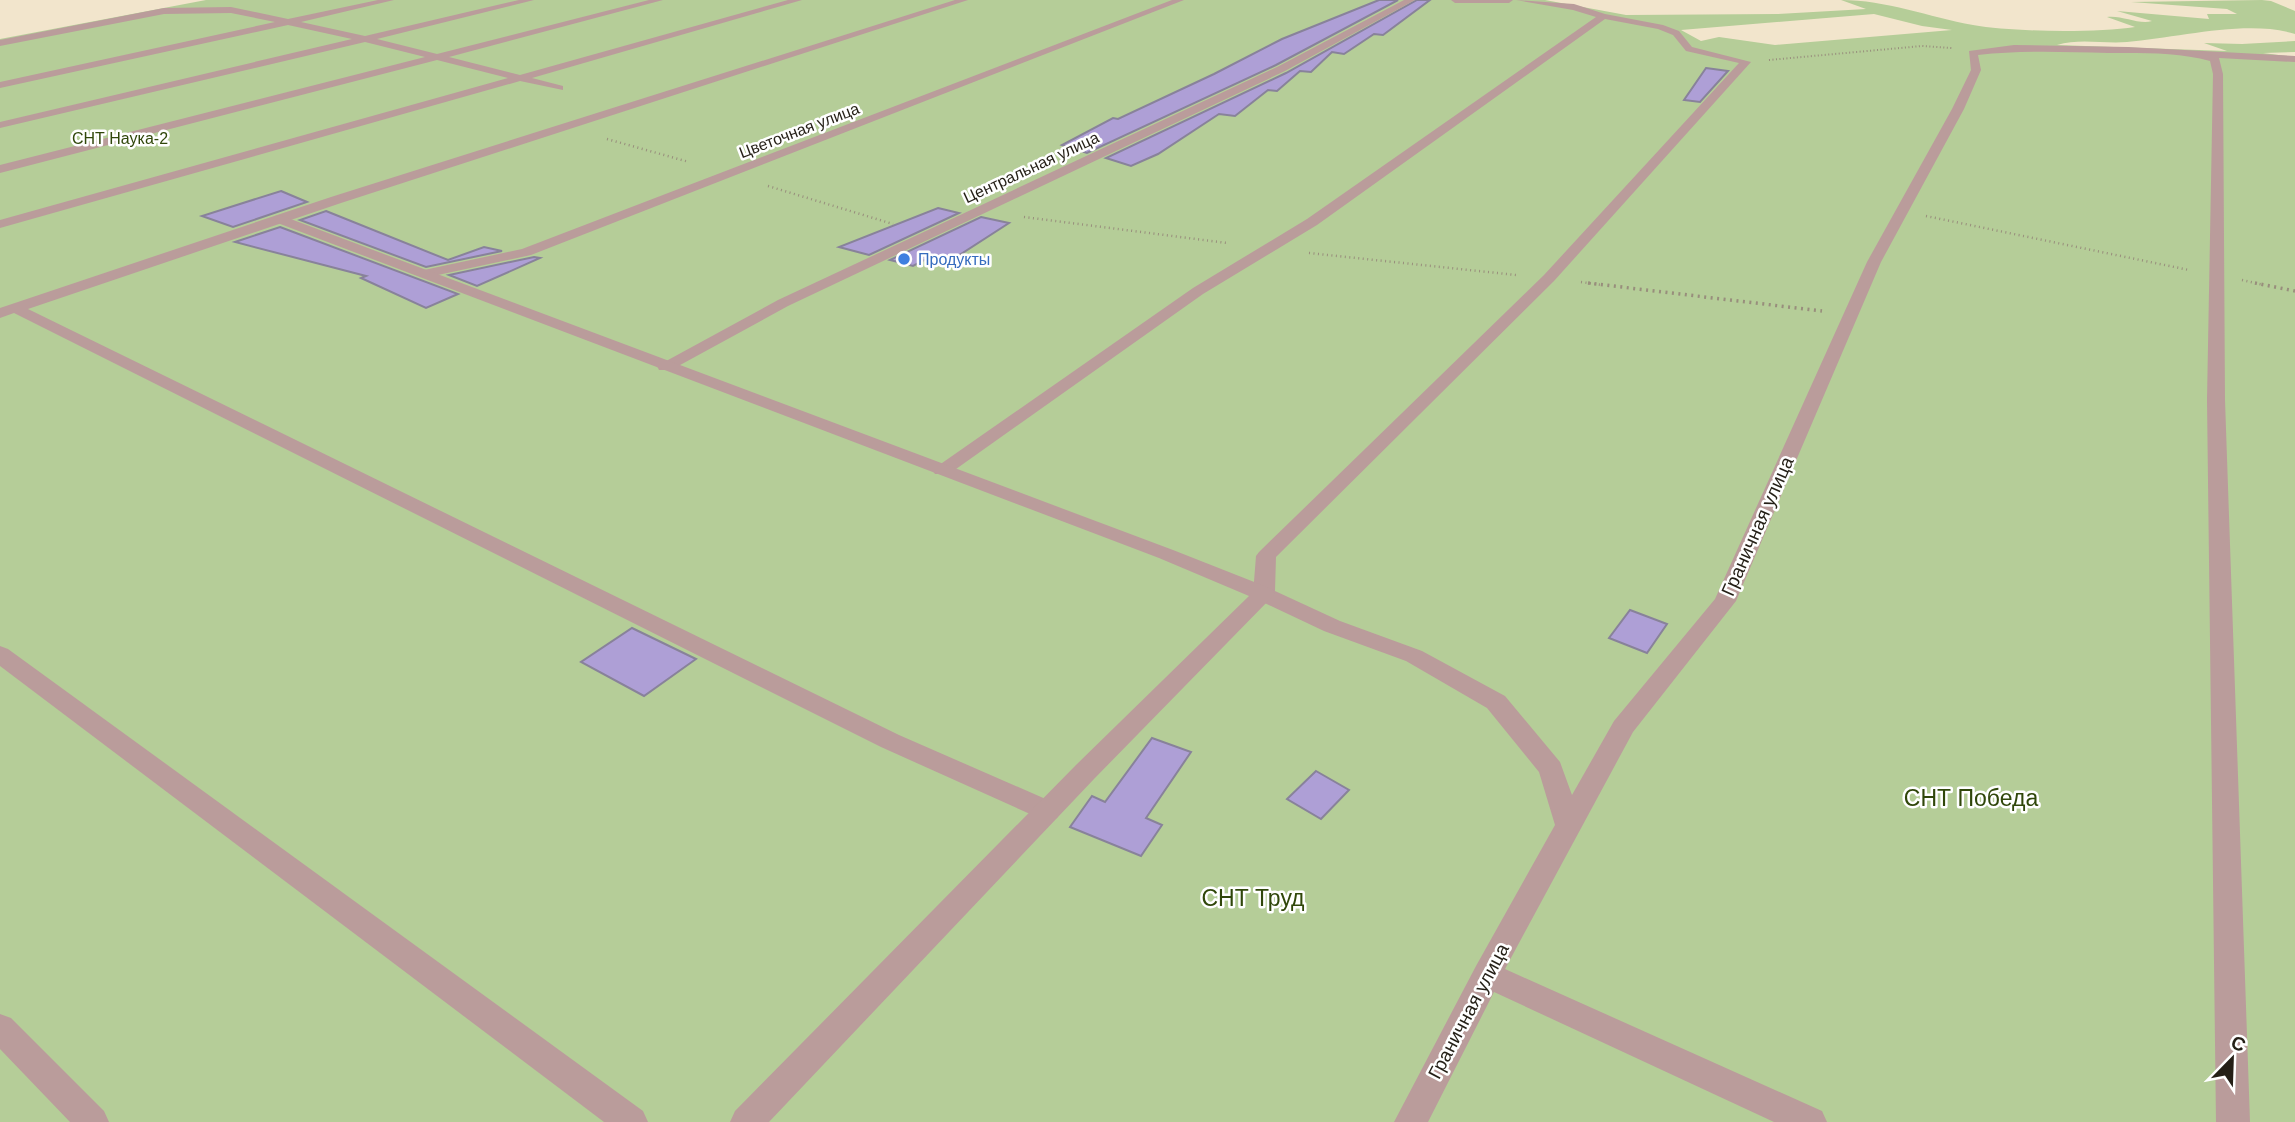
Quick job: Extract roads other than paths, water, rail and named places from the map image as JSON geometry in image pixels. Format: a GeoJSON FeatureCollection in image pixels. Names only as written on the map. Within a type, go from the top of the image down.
{"type":"FeatureCollection","features":[{"type":"Feature","properties":{"kind":"street"},"geometry":{"type":"LineString","coordinates":[[0,45],[106,21],[234,0]]}},
{"type":"Feature","properties":{"kind":"street"},"geometry":{"type":"LineString","coordinates":[[0,85],[390,0]]}},
{"type":"Feature","properties":{"kind":"street"},"geometry":{"type":"LineString","coordinates":[[0,125],[530,0]]}},
{"type":"Feature","properties":{"kind":"street"},"geometry":{"type":"LineString","coordinates":[[0,169],[659,0]]}},
{"type":"Feature","properties":{"kind":"street"},"geometry":{"type":"LineString","coordinates":[[0,224],[797,0]]}},
{"type":"Feature","properties":{"kind":"street"},"geometry":{"type":"LineString","coordinates":[[8,311],[280,219],[964,0]]}},
{"type":"Feature","properties":{"kind":"street","name":"Цветочная улица"},"geometry":{"type":"LineString","coordinates":[[424,274],[526,252],[1180,0]]}},
{"type":"Feature","properties":{"kind":"street"},"geometry":{"type":"LineString","coordinates":[[1411,0],[1420,0]]}},
{"type":"Feature","properties":{"kind":"street","name":"Центральная улица"},"geometry":{"type":"LineString","coordinates":[[665,366],[783,303],[1281,69],[1411,0]]}},
{"type":"Feature","properties":{"kind":"street"},"geometry":{"type":"LineString","coordinates":[[1455,0],[1508,0]]}},
{"type":"Feature","properties":{"kind":"street"},"geometry":{"type":"LineString","coordinates":[[747,1122],[1048,811],[1264,594],[1266,556],[1549,278],[1746,62],[1689,49],[1676,33],[1660,27],[1603,16],[1574,7],[1520,0]]}},
{"type":"Feature","properties":{"kind":"street"},"geometry":{"type":"LineString","coordinates":[[192,9],[231,10],[290,22],[559,88]]}},
{"type":"Feature","properties":{"kind":"street"},"geometry":{"type":"LineString","coordinates":[[942,470],[1198,291],[1312,222],[1603,16]]}},
{"type":"Feature","properties":{"kind":"street","name":"Граничная улица"},"geometry":{"type":"LineString","coordinates":[[1411,1122],[1487,975],[1623,727],[1724,601],[1874,262],[1976,70],[1973,53],[2014,48],[2196,53]]}},
{"type":"Feature","properties":{"kind":"street"},"geometry":{"type":"LineString","coordinates":[[2196,53],[2295,59]]}},
{"type":"Feature","properties":{"kind":"street"},"geometry":{"type":"LineString","coordinates":[[2196,53],[2215,59],[2218,74],[2217,414],[2232,1122]]}},
{"type":"Feature","properties":{"kind":"street"},"geometry":{"type":"LineString","coordinates":[[280,219],[1166,554],[1264,594],[1332,626],[1414,656],[1496,702],[1550,769],[1569,827]]}},
{"type":"Feature","properties":{"kind":"street"},"geometry":{"type":"LineString","coordinates":[[8,311],[890,741],[1048,811]]}},
{"type":"Feature","properties":{"kind":"street"},"geometry":{"type":"LineString","coordinates":[[0,654],[631,1122]]}},
{"type":"Feature","properties":{"kind":"street"},"geometry":{"type":"LineString","coordinates":[[1487,975],[1810,1122]]}},
{"type":"Feature","properties":{"kind":"street"},"geometry":{"type":"LineString","coordinates":[[0,1028],[92,1122]]}},
{"type":"Feature","properties":{"kind":"place","name":"Продукты"},"geometry":{"type":"Point","coordinates":[904,259]}},
{"type":"Feature","properties":{"kind":"park label","name":"СНТ Наука-2"},"geometry":{"type":"Point","coordinates":[120,138]}},
{"type":"Feature","properties":{"kind":"park label","name":"СНТ Победа"},"geometry":{"type":"Point","coordinates":[1971,798]}},
{"type":"Feature","properties":{"kind":"park label","name":"СНТ Труд"},"geometry":{"type":"Point","coordinates":[1253,898]}}]}
